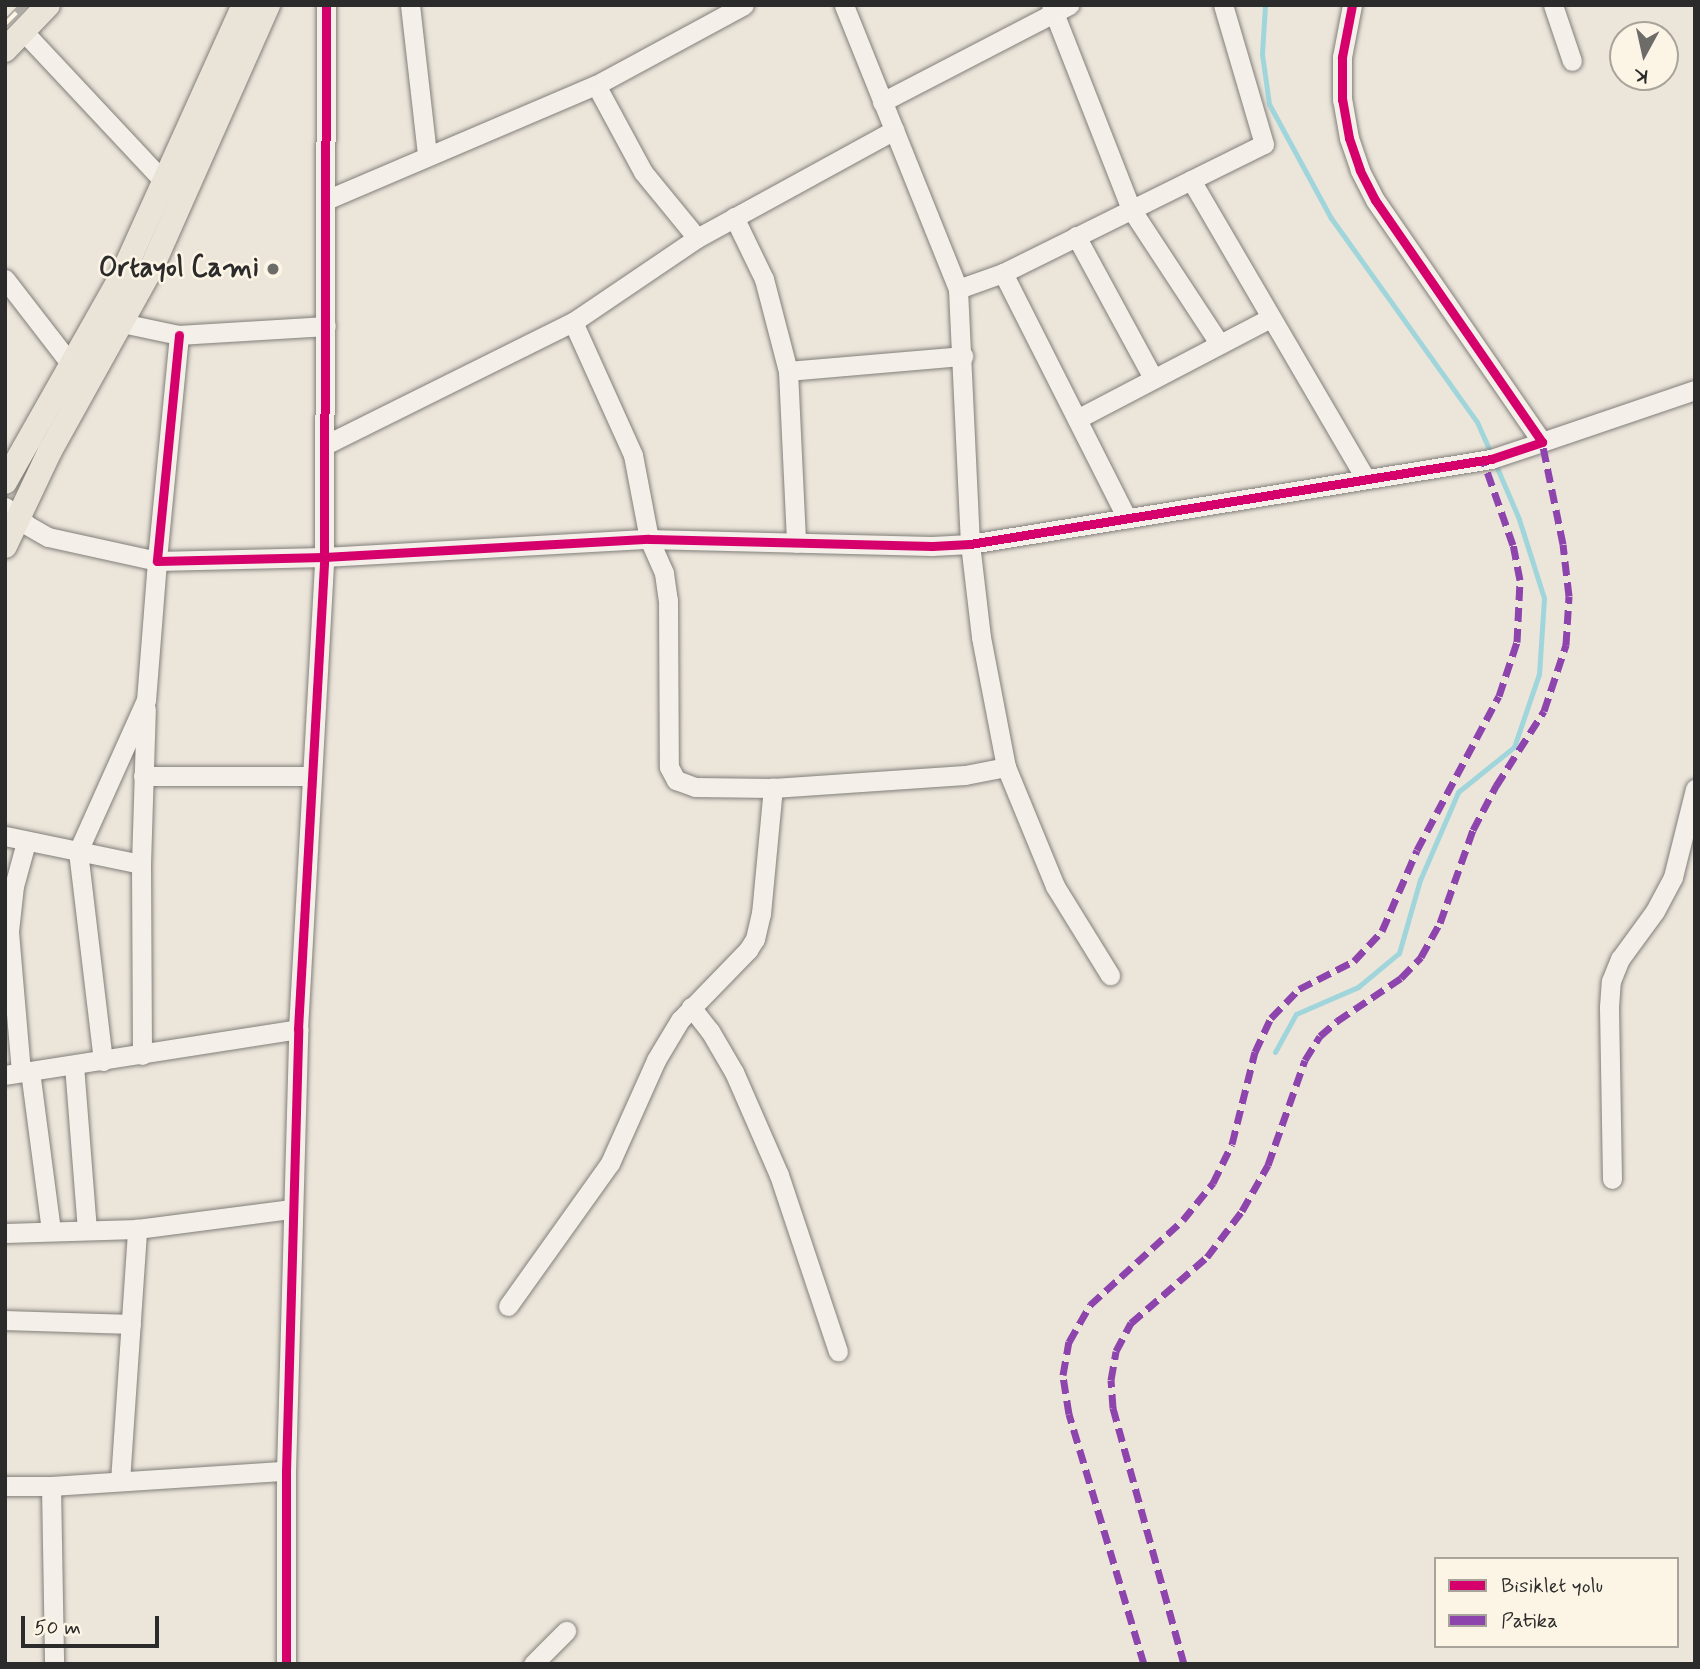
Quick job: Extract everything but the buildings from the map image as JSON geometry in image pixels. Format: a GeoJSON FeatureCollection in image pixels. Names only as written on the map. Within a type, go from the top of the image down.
{"type":"FeatureCollection","features":[{"type":"Feature","properties":{"kind":"main road"},"geometry":{"type":"LineString","coordinates":[[5,50],[48,5]]}},
{"type":"Feature","properties":{"kind":"main road"},"geometry":{"type":"LineString","coordinates":[[5,482],[122,275],[244,5]]}},
{"type":"Feature","properties":{"kind":"main road"},"geometry":{"type":"LineString","coordinates":[[5,546],[11,512],[50,451],[122,323],[168,233],[268,5]]}},
{"type":"Feature","properties":{"kind":"street"},"geometry":{"type":"LineString","coordinates":[[286,1664],[286,1471],[298,1029],[324,557],[326,5]]}},
{"type":"Feature","properties":{"kind":"street"},"geometry":{"type":"LineString","coordinates":[[410,5],[427,155]]}},
{"type":"Feature","properties":{"kind":"street"},"geometry":{"type":"LineString","coordinates":[[326,200],[596,85],[744,5]]}},
{"type":"Feature","properties":{"kind":"street"},"geometry":{"type":"LineString","coordinates":[[844,5],[958,289],[970,544],[981,637],[1006,767],[1026,822],[1055,886],[1110,975]]}},
{"type":"Feature","properties":{"kind":"street"},"geometry":{"type":"LineString","coordinates":[[958,289],[1003,273],[1264,144],[1223,5]]}},
{"type":"Feature","properties":{"kind":"street"},"geometry":{"type":"LineString","coordinates":[[1352,5],[1342,57],[1342,100],[1349,138],[1360,170],[1375,200],[1542,442]]}},
{"type":"Feature","properties":{"kind":"street"},"geometry":{"type":"LineString","coordinates":[[1553,5],[1572,61]]}},
{"type":"Feature","properties":{"kind":"street"},"geometry":{"type":"LineString","coordinates":[[882,102],[1058,7],[1131,209],[1219,343]]}},
{"type":"Feature","properties":{"kind":"street"},"geometry":{"type":"LineString","coordinates":[[23,31],[165,183]]}},
{"type":"Feature","properties":{"kind":"street"},"geometry":{"type":"LineString","coordinates":[[596,85],[643,172],[697,238]]}},
{"type":"Feature","properties":{"kind":"street"},"geometry":{"type":"LineString","coordinates":[[325,445],[573,322],[697,238],[894,130]]}},
{"type":"Feature","properties":{"kind":"street"},"geometry":{"type":"LineString","coordinates":[[1191,180],[1365,478]]}},
{"type":"Feature","properties":{"kind":"street"},"geometry":{"type":"LineString","coordinates":[[734,217],[764,279],[788,372],[796,543]]}},
{"type":"Feature","properties":{"kind":"street"},"geometry":{"type":"LineString","coordinates":[[1076,236],[1153,378]]}},
{"type":"Feature","properties":{"kind":"street"},"geometry":{"type":"LineString","coordinates":[[1003,273],[1127,518]]}},
{"type":"Feature","properties":{"kind":"street"},"geometry":{"type":"LineString","coordinates":[[5,279],[70,363]]}},
{"type":"Feature","properties":{"kind":"street"},"geometry":{"type":"LineString","coordinates":[[1077,419],[1270,318]]}},
{"type":"Feature","properties":{"kind":"street"},"geometry":{"type":"LineString","coordinates":[[573,322],[633,455],[649,539],[660,560],[667,586],[671,774],[688,787],[773,788],[965,775],[1006,767]]}},
{"type":"Feature","properties":{"kind":"street"},"geometry":{"type":"LineString","coordinates":[[122,323],[179,335],[326,326]]}},
{"type":"Feature","properties":{"kind":"street"},"geometry":{"type":"LineString","coordinates":[[142,1055],[141,864],[146,700],[179,335]]}},
{"type":"Feature","properties":{"kind":"street"},"geometry":{"type":"LineString","coordinates":[[788,372],[963,356]]}},
{"type":"Feature","properties":{"kind":"street"},"geometry":{"type":"LineString","coordinates":[[11,512],[48,537],[157,561],[324,557],[649,539],[932,546],[970,544],[1491,459],[1695,390]]}},
{"type":"Feature","properties":{"kind":"street"},"geometry":{"type":"LineString","coordinates":[[103,1061],[78,851],[146,700]]}},
{"type":"Feature","properties":{"kind":"street"},"geometry":{"type":"LineString","coordinates":[[144,776],[312,776]]}},
{"type":"Feature","properties":{"kind":"street"},"geometry":{"type":"LineString","coordinates":[[508,1306],[596,1185],[621,1141],[656,1060],[691,1007],[748,950],[755,939],[761,914],[773,788]]}},
{"type":"Feature","properties":{"kind":"street"},"geometry":{"type":"LineString","coordinates":[[1612,1179],[1609,1007],[1611,981],[1620,959],[1655,911],[1673,877],[1695,789]]}},
{"type":"Feature","properties":{"kind":"street"},"geometry":{"type":"LineString","coordinates":[[5,836],[141,864]]}},
{"type":"Feature","properties":{"kind":"street"},"geometry":{"type":"LineString","coordinates":[[26,842],[14,886],[9,931],[19,1073],[51,1230]]}},
{"type":"Feature","properties":{"kind":"street"},"geometry":{"type":"LineString","coordinates":[[691,1007],[710,1031],[734,1072],[779,1175],[838,1351]]}},
{"type":"Feature","properties":{"kind":"street"},"geometry":{"type":"LineString","coordinates":[[19,1073],[298,1029]]}},
{"type":"Feature","properties":{"kind":"street"},"geometry":{"type":"LineString","coordinates":[[74,1065],[88,1229]]}},
{"type":"Feature","properties":{"kind":"street"},"geometry":{"type":"LineString","coordinates":[[5,1233],[137,1229],[292,1209]]}},
{"type":"Feature","properties":{"kind":"street"},"geometry":{"type":"LineString","coordinates":[[120,1481],[137,1229]]}},
{"type":"Feature","properties":{"kind":"street"},"geometry":{"type":"LineString","coordinates":[[5,1320],[131,1324]]}},
{"type":"Feature","properties":{"kind":"street"},"geometry":{"type":"LineString","coordinates":[[5,1486],[51,1486],[286,1471]]}},
{"type":"Feature","properties":{"kind":"street"},"geometry":{"type":"LineString","coordinates":[[51,1486],[54,1664]]}},
{"type":"Feature","properties":{"kind":"street"},"geometry":{"type":"LineString","coordinates":[[533,1664],[566,1631]]}},
{"type":"Feature","properties":{"kind":"waterway"},"geometry":{"type":"LineString","coordinates":[[1265,5],[1262,54],[1269,104],[1331,218],[1477,422],[1491,454]]}},
{"type":"Feature","properties":{"kind":"waterway"},"geometry":{"type":"LineString","coordinates":[[1275,1052],[1296,1014],[1358,987],[1399,953],[1420,880],[1458,792],[1514,747],[1539,674],[1544,598],[1519,519],[1495,463]]}},
{"type":"Feature","properties":{"kind":"railway"},"geometry":{"type":"LineString","coordinates":[[5,24],[24,5]]}},
{"type":"Feature","properties":{"kind":"marked path"},"geometry":{"type":"LineString","coordinates":[[1184,1664],[1113,1408],[1111,1380],[1116,1351],[1131,1323],[1207,1257],[1242,1211],[1268,1165],[1305,1060],[1320,1036],[1337,1021],[1401,978],[1421,957],[1440,923],[1473,830],[1496,786],[1544,711],[1566,645],[1569,596],[1563,544],[1542,442]]}},
{"type":"Feature","properties":{"kind":"marked path"},"geometry":{"type":"LineString","coordinates":[[1144,1664],[1069,1414],[1063,1375],[1069,1342],[1090,1305],[1183,1220],[1213,1183],[1232,1144],[1255,1052],[1271,1018],[1299,989],[1354,961],[1382,931],[1417,850],[1499,696],[1517,642],[1520,580],[1513,545],[1483,460]]}},
{"type":"Feature","properties":{"kind":"cycle path"},"geometry":{"type":"LineString","coordinates":[[286,1664],[286,1471],[298,1029],[324,557],[326,5]]}},
{"type":"Feature","properties":{"kind":"cycle path"},"geometry":{"type":"LineString","coordinates":[[179,335],[157,561],[324,557],[649,539],[932,546],[970,544],[1491,459],[1542,442],[1375,200],[1360,170],[1349,138],[1342,100],[1342,57],[1352,5]]}},
{"type":"Feature","properties":{"kind":"place","name":"Ortayol Cami"},"geometry":{"type":"Point","coordinates":[273,269]}}]}
